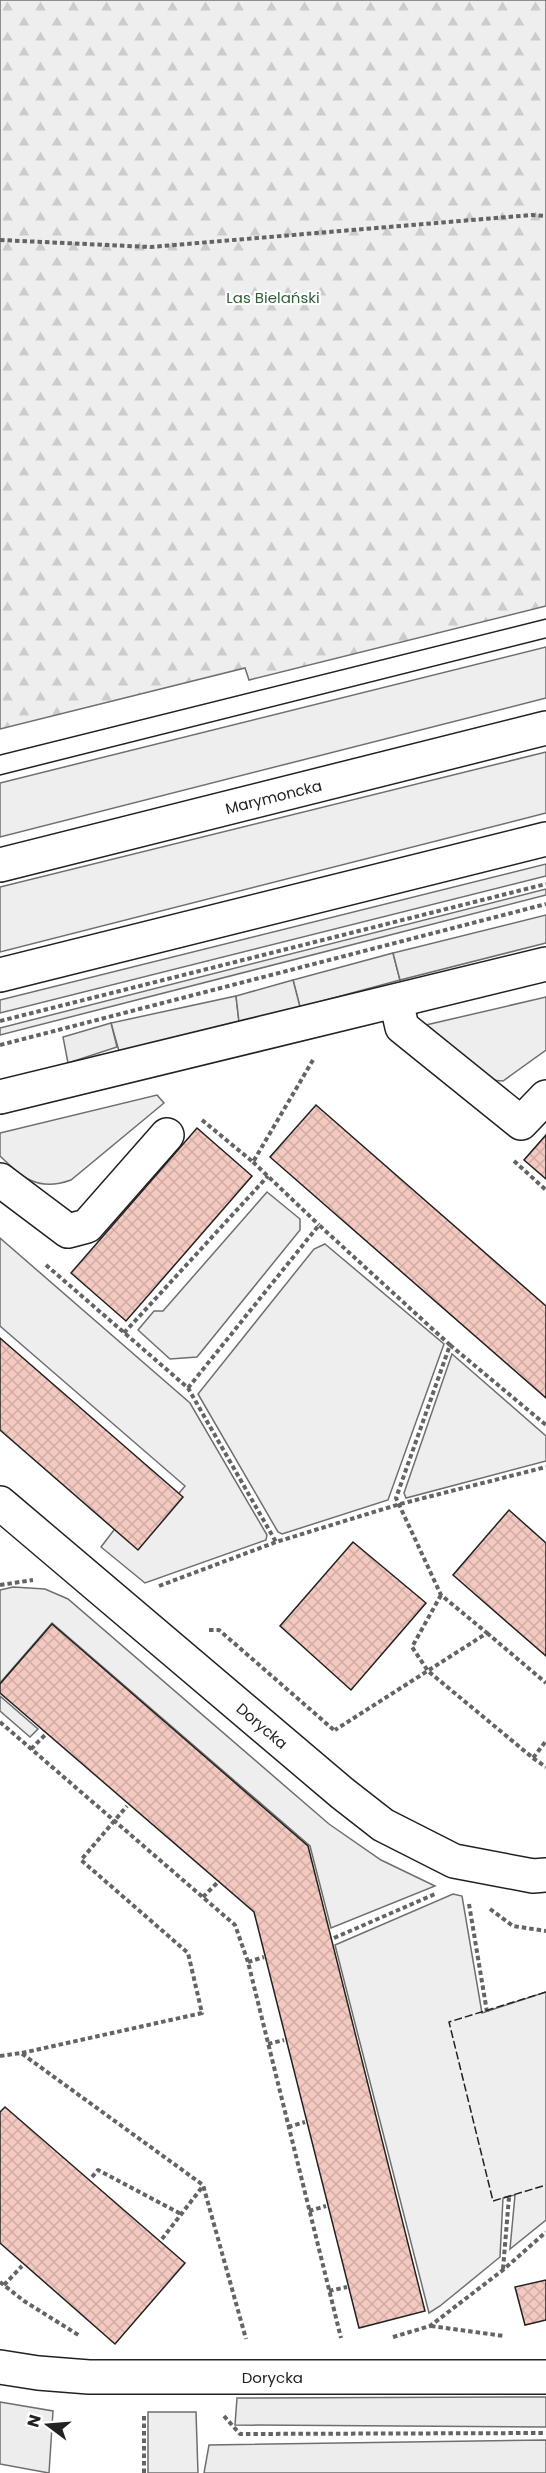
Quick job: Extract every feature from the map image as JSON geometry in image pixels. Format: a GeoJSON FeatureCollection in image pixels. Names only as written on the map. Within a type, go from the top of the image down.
{"type":"FeatureCollection","features":[{"type":"Feature","properties":{"kind":"street","name":"Marymoncka"},"geometry":{"type":"LineString","coordinates":[[0,865],[546,728]]}},
{"type":"Feature","properties":{"kind":"street"},"geometry":{"type":"LineString","coordinates":[[0,975],[546,839]]}},
{"type":"Feature","properties":{"kind":"street"},"geometry":{"type":"LineString","coordinates":[[0,1097],[546,964]]}},
{"type":"Feature","properties":{"kind":"street"},"geometry":{"type":"LineString","coordinates":[[396,1000],[402,1027],[521,1123],[546,1097]]}},
{"type":"Feature","properties":{"kind":"street"},"geometry":{"type":"LineString","coordinates":[[0,1180],[68,1231],[87,1226],[167,1135]]}},
{"type":"Feature","properties":{"kind":"street","name":"Dorycka"},"geometry":{"type":"LineString","coordinates":[[3,1512],[383,1825],[454,1861],[533,1876],[546,1875]]}},
{"type":"Feature","properties":{"kind":"street","name":"Dorycka"},"geometry":{"type":"LineString","coordinates":[[0,2367],[38,2373],[89,2376],[546,2377]]}},
{"type":"Feature","properties":{"kind":"path"},"geometry":{"type":"LineString","coordinates":[[0,240],[150,247],[531,215],[546,216]]}},
{"type":"Feature","properties":{"kind":"path"},"geometry":{"type":"LineString","coordinates":[[0,1021],[546,884]]}},
{"type":"Feature","properties":{"kind":"path"},"geometry":{"type":"LineString","coordinates":[[0,1045],[546,904]]}},
{"type":"Feature","properties":{"kind":"path"},"geometry":{"type":"LineString","coordinates":[[253,1162],[315,1056]]}},
{"type":"Feature","properties":{"kind":"path"},"geometry":{"type":"LineString","coordinates":[[194,1113],[253,1162],[450,1345],[546,1425]]}},
{"type":"Feature","properties":{"kind":"path"},"geometry":{"type":"LineString","coordinates":[[512,1159],[546,1190]]}},
{"type":"Feature","properties":{"kind":"path"},"geometry":{"type":"LineString","coordinates":[[124,1333],[268,1176]]}},
{"type":"Feature","properties":{"kind":"path"},"geometry":{"type":"LineString","coordinates":[[188,1388],[320,1225]]}},
{"type":"Feature","properties":{"kind":"path"},"geometry":{"type":"LineString","coordinates":[[43,1262],[188,1388],[276,1542]]}},
{"type":"Feature","properties":{"kind":"path"},"geometry":{"type":"LineString","coordinates":[[450,1345],[396,1498],[441,1595],[546,1683]]}},
{"type":"Feature","properties":{"kind":"path"},"geometry":{"type":"LineString","coordinates":[[155,1588],[276,1542],[400,1504],[546,1467]]}},
{"type":"Feature","properties":{"kind":"path"},"geometry":{"type":"LineString","coordinates":[[441,1595],[411,1647],[428,1671],[546,1767]]}},
{"type":"Feature","properties":{"kind":"path"},"geometry":{"type":"LineString","coordinates":[[335,1730],[487,1633]]}},
{"type":"Feature","properties":{"kind":"path"},"geometry":{"type":"LineString","coordinates":[[0,1722],[235,1924],[248,1962],[342,2341]]}},
{"type":"Feature","properties":{"kind":"path"},"geometry":{"type":"LineString","coordinates":[[31,1749],[45,1735]]}},
{"type":"Feature","properties":{"kind":"path"},"geometry":{"type":"LineString","coordinates":[[533,1758],[546,1742]]}},
{"type":"Feature","properties":{"kind":"path"},"geometry":{"type":"LineString","coordinates":[[0,2056],[202,2013],[188,1953],[81,1860],[127,1806]]}},
{"type":"Feature","properties":{"kind":"path"},"geometry":{"type":"LineString","coordinates":[[203,1897],[217,1883]]}},
{"type":"Feature","properties":{"kind":"path"},"geometry":{"type":"LineString","coordinates":[[468,1892],[487,2012]]}},
{"type":"Feature","properties":{"kind":"path"},"geometry":{"type":"LineString","coordinates":[[486,1906],[513,1926],[546,1931]]}},
{"type":"Feature","properties":{"kind":"path"},"geometry":{"type":"LineString","coordinates":[[248,1962],[264,1958]]}},
{"type":"Feature","properties":{"kind":"path"},"geometry":{"type":"LineString","coordinates":[[268,2044],[284,2040]]}},
{"type":"Feature","properties":{"kind":"path"},"geometry":{"type":"LineString","coordinates":[[21,2053],[203,2185],[247,2342]]}},
{"type":"Feature","properties":{"kind":"path"},"geometry":{"type":"LineString","coordinates":[[288,2127],[305,2122]]}},
{"type":"Feature","properties":{"kind":"path"},"geometry":{"type":"LineString","coordinates":[[92,2177],[98,2170],[181,2214]]}},
{"type":"Feature","properties":{"kind":"path"},"geometry":{"type":"LineString","coordinates":[[162,2239],[203,2185]]}},
{"type":"Feature","properties":{"kind":"path"},"geometry":{"type":"LineString","coordinates":[[502,2270],[509,2197]]}},
{"type":"Feature","properties":{"kind":"path"},"geometry":{"type":"LineString","coordinates":[[309,2211],[327,2206]]}},
{"type":"Feature","properties":{"kind":"path"},"geometry":{"type":"LineString","coordinates":[[387,2339],[430,2326],[502,2270],[546,2232]]}},
{"type":"Feature","properties":{"kind":"path"},"geometry":{"type":"LineString","coordinates":[[4,2285],[22,2266]]}},
{"type":"Feature","properties":{"kind":"path"},"geometry":{"type":"LineString","coordinates":[[329,2291],[347,2287]]}},
{"type":"Feature","properties":{"kind":"path"},"geometry":{"type":"LineString","coordinates":[[430,2326],[513,2337]]}},
{"type":"Feature","properties":{"kind":"path"},"geometry":{"type":"LineString","coordinates":[[144,2406],[144,2473]]}},
{"type":"Feature","properties":{"kind":"path"},"geometry":{"type":"LineString","coordinates":[[222,2413],[240,2434],[546,2433]]}},
{"type":"Feature","properties":{"kind":"green space","name":"Las Bielański"},"geometry":{"type":"Polygon","coordinates":[[[0,0],[546,0],[546,606],[249,680],[245,668],[0,729],[0,0]]]}},
{"type":"Feature","properties":{"kind":"green space"},"geometry":{"type":"Polygon","coordinates":[[[546,647],[546,698],[0,837],[0,783],[546,647]]]}},
{"type":"Feature","properties":{"kind":"green space"},"geometry":{"type":"Polygon","coordinates":[[[546,752],[546,813],[0,952],[0,887],[546,752]]]}},
{"type":"Feature","properties":{"kind":"green space"},"geometry":{"type":"Polygon","coordinates":[[[546,864],[546,876],[0,1013],[0,1000],[546,864]]]}},
{"type":"Feature","properties":{"kind":"green space"},"geometry":{"type":"Polygon","coordinates":[[[546,889],[546,895],[0,1035],[0,1028],[546,889]]]}},
{"type":"Feature","properties":{"kind":"green space"},"geometry":{"type":"Polygon","coordinates":[[[393,953],[400,980],[300,1007],[293,980],[393,953]]]}},
{"type":"Feature","properties":{"kind":"green space"},"geometry":{"type":"Polygon","coordinates":[[[236,996],[239,1022],[119,1051],[111,1023],[236,996]]]}},
{"type":"Feature","properties":{"kind":"green space"},"geometry":{"type":"Polygon","coordinates":[[[546,997],[546,1050],[503,1081],[490,1080],[426,1025],[546,997]]]}},
{"type":"Feature","properties":{"kind":"green space"},"geometry":{"type":"Polygon","coordinates":[[[157,1095],[164,1103],[71,1180],[49,1184],[32,1181],[16,1171],[0,1156],[0,1133],[157,1095]]]}},
{"type":"Feature","properties":{"kind":"green space"},"geometry":{"type":"Polygon","coordinates":[[[267,1192],[300,1219],[300,1230],[197,1357],[170,1359],[138,1330],[154,1311],[163,1311],[267,1192]]]}},
{"type":"Feature","properties":{"kind":"green space"},"geometry":{"type":"Polygon","coordinates":[[[0,1238],[190,1403],[267,1535],[266,1540],[145,1583],[101,1547],[117,1526],[137,1543],[185,1486],[0,1326],[0,1238]]]}},
{"type":"Feature","properties":{"kind":"green space"},"geometry":{"type":"Polygon","coordinates":[[[325,1244],[444,1344],[388,1500],[282,1534],[278,1532],[198,1394],[314,1249],[325,1244]]]}},
{"type":"Feature","properties":{"kind":"green space"},"geometry":{"type":"Polygon","coordinates":[[[452,1354],[546,1436],[546,1461],[406,1498],[404,1493],[452,1354]]]}},
{"type":"Feature","properties":{"kind":"green space"},"geometry":{"type":"Polygon","coordinates":[[[13,1587],[45,1589],[68,1599],[329,1824],[381,1860],[435,1886],[331,1928],[310,1846],[52,1623],[0,1683],[0,1590],[13,1587]]]}},
{"type":"Feature","properties":{"kind":"green space"},"geometry":{"type":"Polygon","coordinates":[[[0,1696],[38,1729],[30,1737],[0,1711],[0,1696]]]}},
{"type":"Feature","properties":{"kind":"green space"},"geometry":{"type":"Polygon","coordinates":[[[453,1894],[462,1896],[482,2013],[546,1992],[546,2220],[510,2249],[515,2195],[503,2198],[500,2257],[429,2313],[335,1945],[453,1894]]]}},
{"type":"Feature","properties":{"kind":"green space"},"geometry":{"type":"Polygon","coordinates":[[[148,2412],[196,2412],[198,2473],[148,2473],[148,2412]]]}},
{"type":"Feature","properties":{"kind":"shaded area"},"geometry":{"type":"Polygon","coordinates":[[[546,915],[546,943],[400,980],[393,953],[546,915]]]}},
{"type":"Feature","properties":{"kind":"shaded area"},"geometry":{"type":"Polygon","coordinates":[[[293,980],[300,1007],[239,1022],[236,996],[293,980]]]}},
{"type":"Feature","properties":{"kind":"shaded area"},"geometry":{"type":"Polygon","coordinates":[[[111,1023],[117,1047],[68,1063],[63,1037],[111,1023]]]}},
{"type":"Feature","properties":{"kind":"shaded area"},"geometry":{"type":"Polygon","coordinates":[[[546,2397],[546,2427],[235,2425],[237,2398],[546,2397]]]}},
{"type":"Feature","properties":{"kind":"shaded area"},"geometry":{"type":"Polygon","coordinates":[[[0,2402],[53,2411],[49,2473],[0,2464],[0,2402]]]}},
{"type":"Feature","properties":{"kind":"shaded area"},"geometry":{"type":"Polygon","coordinates":[[[546,2440],[546,2473],[204,2473],[209,2445],[546,2440]]]}},
{"type":"Feature","properties":{"kind":"building"},"geometry":{"type":"Polygon","coordinates":[[[316,1105],[546,1306],[546,1398],[270,1157],[316,1105]]]}},
{"type":"Feature","properties":{"kind":"building"},"geometry":{"type":"Polygon","coordinates":[[[197,1128],[252,1176],[126,1321],[71,1273],[197,1128]]]}},
{"type":"Feature","properties":{"kind":"building"},"geometry":{"type":"Polygon","coordinates":[[[546,1135],[546,1179],[524,1160],[546,1135]]]}},
{"type":"Feature","properties":{"kind":"building"},"geometry":{"type":"Polygon","coordinates":[[[0,1338],[183,1497],[138,1550],[0,1430],[0,1338]]]}},
{"type":"Feature","properties":{"kind":"building"},"geometry":{"type":"Polygon","coordinates":[[[509,1510],[546,1543],[546,1656],[453,1575],[509,1510]]]}},
{"type":"Feature","properties":{"kind":"building"},"geometry":{"type":"Polygon","coordinates":[[[353,1542],[426,1603],[351,1690],[280,1626],[353,1542]]]}},
{"type":"Feature","properties":{"kind":"building"},"geometry":{"type":"Polygon","coordinates":[[[52,1624],[308,1846],[425,2311],[359,2328],[254,1912],[0,1693],[0,1684],[52,1624]]]}},
{"type":"Feature","properties":{"kind":"building"},"geometry":{"type":"Polygon","coordinates":[[[5,2107],[185,2263],[115,2344],[0,2243],[0,2112],[5,2107]]]}},
{"type":"Feature","properties":{"kind":"building"},"geometry":{"type":"Polygon","coordinates":[[[546,2280],[546,2320],[525,2325],[515,2287],[546,2280]]]}},
{"type":"Feature","properties":{"kind":"tram line"},"geometry":{"type":"LineString","coordinates":[[0,755],[546,619]]}},
{"type":"Feature","properties":{"kind":"tram line"},"geometry":{"type":"LineString","coordinates":[[0,775],[546,638]]}},
{"type":"Feature","properties":{"kind":"fence"},"geometry":{"type":"LineString","coordinates":[[546,1992],[449,2022],[493,2201],[546,2185]]}}]}
